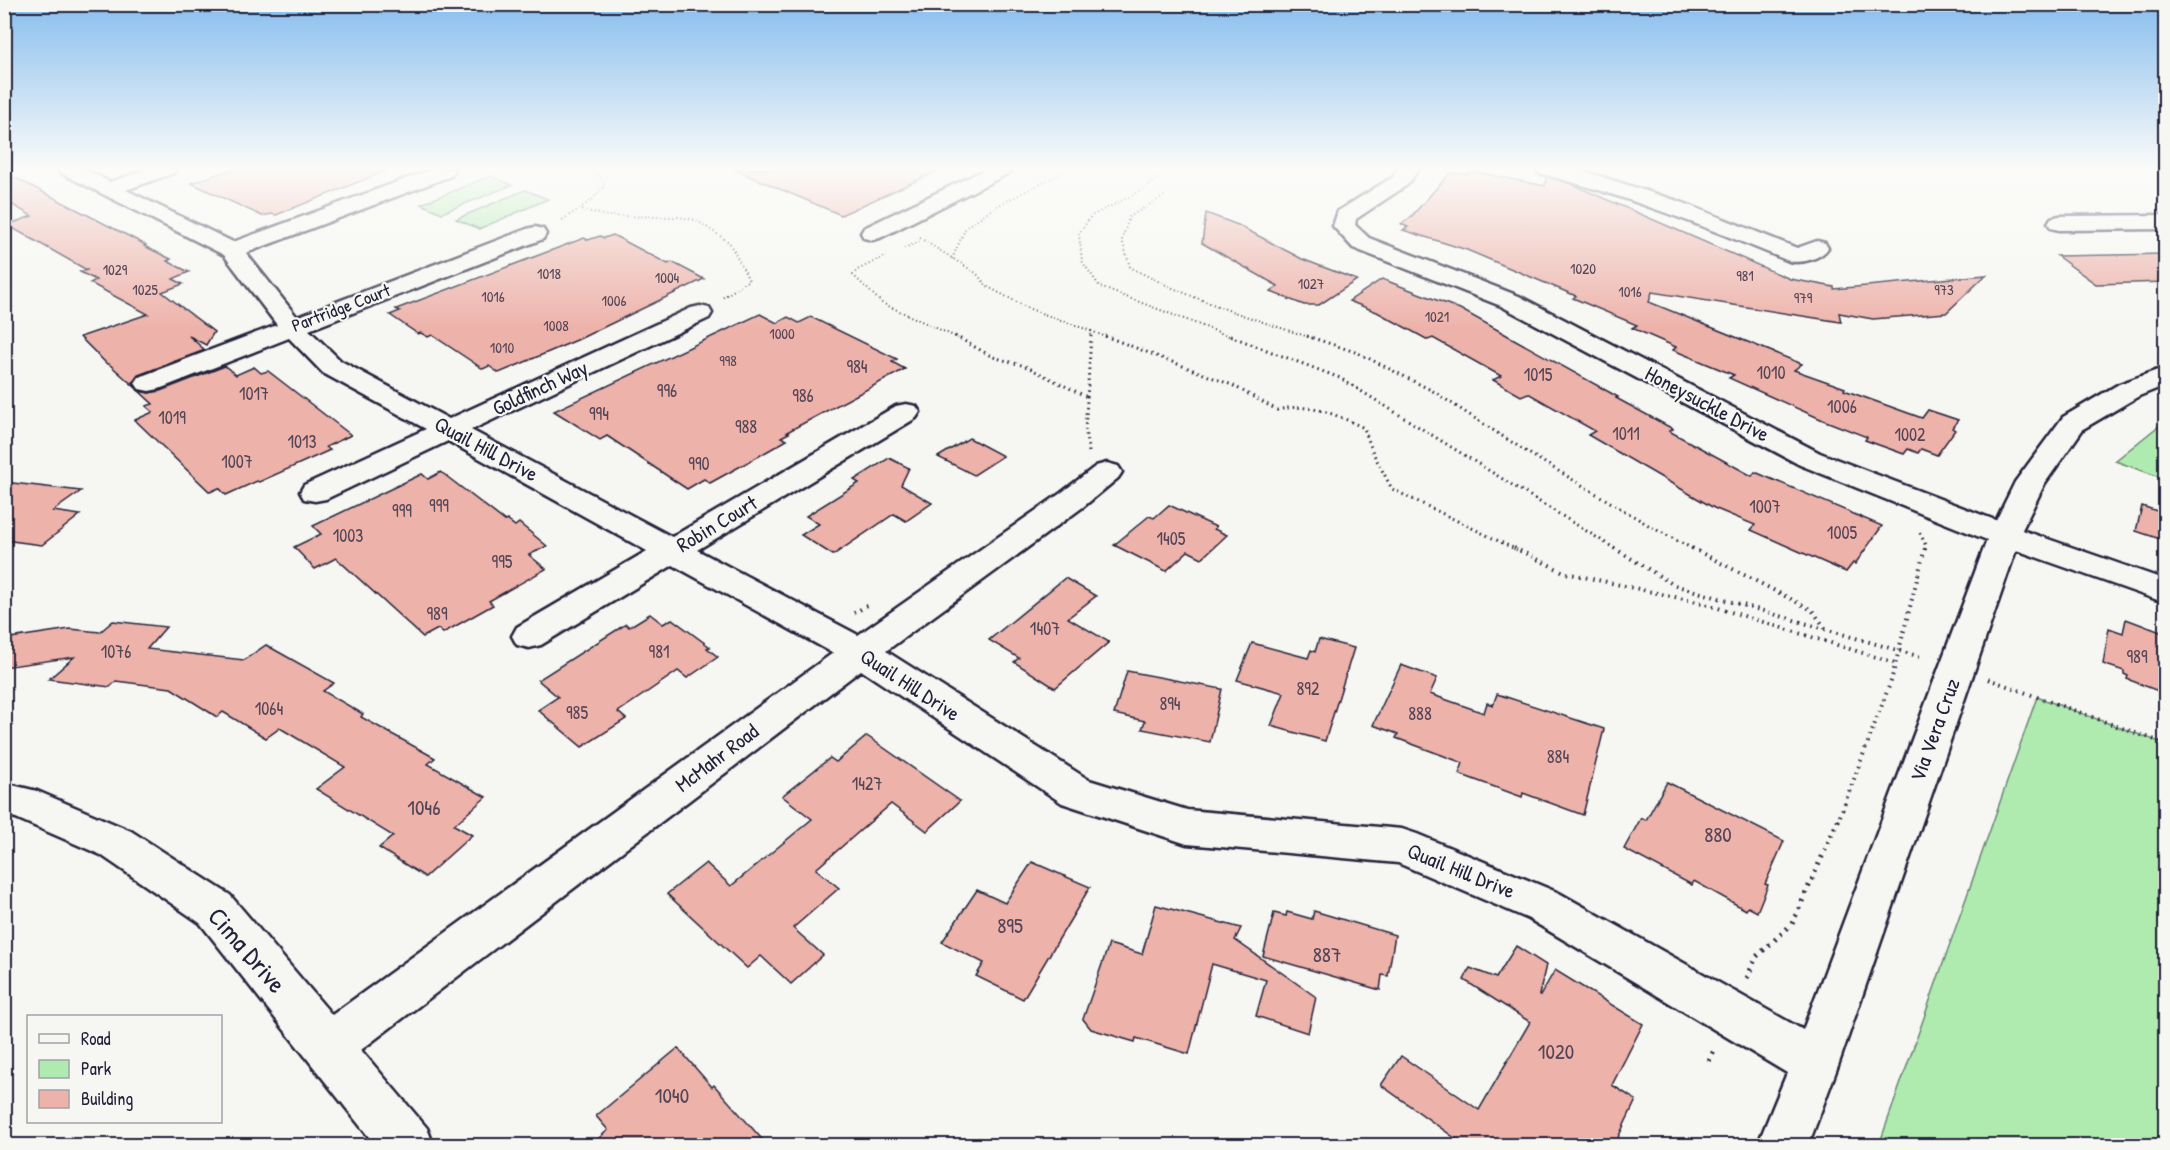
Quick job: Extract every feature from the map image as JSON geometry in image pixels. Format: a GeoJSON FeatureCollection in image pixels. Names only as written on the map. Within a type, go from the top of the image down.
{"type":"FeatureCollection","features":[{"type":"Feature","properties":{"kind":"street","name":"Quail Hill Drive"},"geometry":{"type":"LineString","coordinates":[[176,223],[232,250],[292,327],[332,367],[860,652],[1076,792],[1187,827],[1402,846],[1544,906],[1815,1063]]}},
{"type":"Feature","properties":{"kind":"street"},"geometry":{"type":"LineString","coordinates":[[232,250],[306,223]]}},
{"type":"Feature","properties":{"kind":"street"},"geometry":{"type":"LineString","coordinates":[[872,233],[893,223]]}},
{"type":"Feature","properties":{"kind":"street","name":"Honeysuckle Drive"},"geometry":{"type":"LineString","coordinates":[[1345,223],[1344,226],[1361,243],[1510,301],[1810,459],[2005,535],[2166,592]]}},
{"type":"Feature","properties":{"kind":"street"},"geometry":{"type":"LineString","coordinates":[[1713,223],[1797,256],[1816,248]]}},
{"type":"Feature","properties":{"kind":"street"},"geometry":{"type":"LineString","coordinates":[[2059,223],[2095,223]]}},
{"type":"Feature","properties":{"kind":"street","name":"Partridge Court"},"geometry":{"type":"LineString","coordinates":[[149,383],[534,234]]}},
{"type":"Feature","properties":{"kind":"street","name":"Goldfinch Way"},"geometry":{"type":"LineString","coordinates":[[315,492],[700,313]]}},
{"type":"Feature","properties":{"kind":"street","name":"Via Vera Cruz"},"geometry":{"type":"LineString","coordinates":[[1782,1146],[1815,1063],[2005,535],[2030,482],[2073,423],[2129,390],[2166,375]]}},
{"type":"Feature","properties":{"kind":"street","name":"Robin Court"},"geometry":{"type":"LineString","coordinates":[[529,636],[906,412]]}},
{"type":"Feature","properties":{"kind":"street","name":"McMahr Road"},"geometry":{"type":"LineString","coordinates":[[328,1046],[860,652],[1072,500],[1099,465]]}},
{"type":"Feature","properties":{"kind":"street","name":"Cima Drive"},"geometry":{"type":"LineString","coordinates":[[4,799],[23,803],[116,843],[215,909],[409,1146]]}},
{"type":"Feature","properties":{"kind":"path"},"geometry":{"type":"LineString","coordinates":[[534,234],[557,223]]}},
{"type":"Feature","properties":{"kind":"path"},"geometry":{"type":"LineString","coordinates":[[700,223],[729,242],[749,280],[700,313]]}},
{"type":"Feature","properties":{"kind":"path"},"geometry":{"type":"LineString","coordinates":[[952,259],[966,227],[972,223]]}},
{"type":"Feature","properties":{"kind":"path"},"geometry":{"type":"LineString","coordinates":[[1087,223],[1079,234],[1082,261],[1100,287],[1340,378],[1674,585],[1958,668],[2166,744]]}},
{"type":"Feature","properties":{"kind":"path"},"geometry":{"type":"LineString","coordinates":[[1127,223],[1122,240],[1130,267],[1154,280],[1248,317],[1358,353],[1431,390],[1530,454],[1656,530],[1812,610],[1827,630]]}},
{"type":"Feature","properties":{"kind":"path"},"geometry":{"type":"LineString","coordinates":[[923,234],[919,238],[976,273],[988,287],[1030,309],[1232,385],[1277,410],[1292,405],[1323,408],[1364,428],[1373,453],[1392,489],[1566,573],[1702,603],[1895,663]]}},
{"type":"Feature","properties":{"kind":"path"},"geometry":{"type":"LineString","coordinates":[[901,250],[923,241]]}},
{"type":"Feature","properties":{"kind":"path"},"geometry":{"type":"LineString","coordinates":[[890,254],[857,270],[853,275],[882,303],[949,333],[993,357],[1025,366],[1087,397]]}},
{"type":"Feature","properties":{"kind":"path"},"geometry":{"type":"LineString","coordinates":[[1091,331],[1085,432],[1099,465]]}},
{"type":"Feature","properties":{"kind":"path"},"geometry":{"type":"LineString","coordinates":[[1709,1061],[1756,957],[1792,924],[1848,799],[1891,681],[1926,546],[1917,525],[1927,505]]}},
{"type":"Feature","properties":{"kind":"path"},"geometry":{"type":"LineString","coordinates":[[825,633],[864,606],[874,603]]}},
{"type":"Feature","properties":{"kind":"green space"},"geometry":{"type":"Polygon","coordinates":[[[464,223],[494,223],[479,229],[464,223]]]}},
{"type":"Feature","properties":{"kind":"green space"},"geometry":{"type":"Polygon","coordinates":[[[2165,421],[2165,479],[2115,461],[2161,424],[2165,421]]]}},
{"type":"Feature","properties":{"kind":"green space"},"geometry":{"type":"Polygon","coordinates":[[[2037,697],[2165,744],[2165,1145],[1879,1145],[2037,697]]]}},
{"type":"Feature","properties":{"kind":"building"},"geometry":{"type":"Polygon","coordinates":[[[13,223],[103,223],[171,259],[167,261],[189,272],[173,279],[183,284],[162,292],[214,332],[206,345],[189,336],[205,350],[138,375],[133,382],[136,388],[80,337],[148,314],[90,283],[96,280],[80,272],[87,270],[7,225],[13,223]]]}},
{"type":"Feature","properties":{"kind":"building"},"geometry":{"type":"Polygon","coordinates":[[[1205,223],[1232,223],[1302,259],[1357,280],[1319,305],[1304,305],[1271,292],[1278,286],[1202,243],[1205,223]]]}},
{"type":"Feature","properties":{"kind":"building"},"geometry":{"type":"Polygon","coordinates":[[[1660,223],[1790,279],[1834,287],[1834,289],[1986,275],[1946,313],[1873,319],[1839,313],[1841,322],[1652,292],[1649,302],[1802,364],[1794,370],[1845,388],[1844,390],[1922,418],[1928,410],[1958,420],[1952,428],[1955,430],[1937,455],[1921,449],[1918,453],[1908,449],[1904,454],[1865,440],[1867,437],[1729,378],[1734,375],[1673,350],[1676,347],[1632,328],[1637,325],[1573,298],[1576,296],[1467,250],[1403,230],[1408,227],[1401,224],[1660,223]]]}},
{"type":"Feature","properties":{"kind":"building"},"geometry":{"type":"Polygon","coordinates":[[[613,235],[668,264],[672,262],[704,279],[577,340],[499,373],[489,366],[483,369],[432,335],[428,337],[421,333],[418,334],[390,315],[400,311],[396,309],[584,238],[588,240],[613,235]]]}},
{"type":"Feature","properties":{"kind":"building"},"geometry":{"type":"Polygon","coordinates":[[[2166,254],[2166,282],[2096,284],[2057,256],[2166,254]]]}},
{"type":"Feature","properties":{"kind":"building"},"geometry":{"type":"Polygon","coordinates":[[[1382,279],[1460,309],[1673,429],[1669,431],[1752,476],[1755,472],[1882,526],[1855,564],[1853,563],[1846,572],[1751,530],[1755,525],[1714,508],[1588,435],[1595,431],[1528,393],[1521,396],[1493,380],[1501,376],[1433,338],[1428,340],[1377,312],[1349,301],[1382,279]]]}},
{"type":"Feature","properties":{"kind":"building"},"geometry":{"type":"Polygon","coordinates":[[[760,314],[777,323],[788,317],[799,323],[811,317],[897,359],[892,362],[905,369],[787,432],[789,433],[781,437],[787,440],[710,483],[704,479],[687,489],[607,436],[600,440],[554,411],[760,314]]]}},
{"type":"Feature","properties":{"kind":"building"},"geometry":{"type":"Polygon","coordinates":[[[225,366],[236,375],[254,367],[261,373],[268,371],[351,435],[326,447],[330,450],[259,482],[226,495],[219,488],[210,492],[135,420],[153,412],[146,406],[153,404],[139,391],[149,393],[160,391],[225,366]]]}},
{"type":"Feature","properties":{"kind":"building"},"geometry":{"type":"Polygon","coordinates":[[[969,438],[1003,456],[974,475],[938,457],[969,438]]]}},
{"type":"Feature","properties":{"kind":"building"},"geometry":{"type":"Polygon","coordinates":[[[889,458],[909,468],[901,485],[932,503],[906,521],[894,514],[833,555],[801,535],[819,524],[806,516],[859,483],[854,480],[889,458]]]}},
{"type":"Feature","properties":{"kind":"building"},"geometry":{"type":"Polygon","coordinates":[[[441,472],[505,521],[515,526],[519,523],[547,546],[529,555],[546,569],[489,601],[493,605],[443,633],[438,629],[423,637],[336,558],[315,569],[294,547],[321,534],[313,526],[422,474],[428,479],[441,472]]]}},
{"type":"Feature","properties":{"kind":"building"},"geometry":{"type":"Polygon","coordinates":[[[4,482],[81,491],[53,511],[80,515],[42,545],[4,540],[4,482]]]}},
{"type":"Feature","properties":{"kind":"building"},"geometry":{"type":"Polygon","coordinates":[[[1169,505],[1216,527],[1214,529],[1227,535],[1202,558],[1188,551],[1166,571],[1114,545],[1149,516],[1154,518],[1169,505]]]}},
{"type":"Feature","properties":{"kind":"building"},"geometry":{"type":"Polygon","coordinates":[[[2142,506],[2166,514],[2166,541],[2136,531],[2142,506]]]}},
{"type":"Feature","properties":{"kind":"building"},"geometry":{"type":"Polygon","coordinates":[[[1065,578],[1096,596],[1068,618],[1109,642],[1055,688],[1014,662],[1019,658],[989,640],[1065,578]]]}},
{"type":"Feature","properties":{"kind":"building"},"geometry":{"type":"Polygon","coordinates":[[[650,614],[663,624],[672,619],[710,647],[707,648],[718,657],[687,678],[678,671],[618,712],[626,719],[582,747],[538,710],[558,697],[538,680],[626,624],[629,627],[650,614]]]}},
{"type":"Feature","properties":{"kind":"building"},"geometry":{"type":"Polygon","coordinates":[[[2126,619],[2166,634],[2166,694],[2127,679],[2128,676],[2124,674],[2124,671],[2103,664],[2109,628],[2123,633],[2126,619]]]}},
{"type":"Feature","properties":{"kind":"building"},"geometry":{"type":"Polygon","coordinates":[[[113,621],[166,627],[147,649],[244,660],[266,645],[334,683],[323,691],[363,714],[361,717],[435,758],[428,764],[486,797],[454,825],[472,835],[425,877],[379,848],[393,836],[316,789],[345,767],[280,728],[266,738],[223,712],[217,717],[171,688],[116,681],[110,687],[49,679],[74,657],[4,667],[4,639],[70,629],[100,632],[113,621]]]}},
{"type":"Feature","properties":{"kind":"building"},"geometry":{"type":"Polygon","coordinates":[[[1319,639],[1354,648],[1325,741],[1271,726],[1284,693],[1237,680],[1252,643],[1308,658],[1311,650],[1315,652],[1319,639]]]}},
{"type":"Feature","properties":{"kind":"building"},"geometry":{"type":"Polygon","coordinates":[[[1401,665],[1437,678],[1430,694],[1484,713],[1487,703],[1493,705],[1497,694],[1604,729],[1583,815],[1523,793],[1522,797],[1459,774],[1463,763],[1396,738],[1398,734],[1373,725],[1401,665]]]}},
{"type":"Feature","properties":{"kind":"building"},"geometry":{"type":"Polygon","coordinates":[[[1127,671],[1222,689],[1210,742],[1142,729],[1145,721],[1114,714],[1127,671]]]}},
{"type":"Feature","properties":{"kind":"building"},"geometry":{"type":"Polygon","coordinates":[[[867,736],[960,801],[927,831],[891,804],[816,869],[839,888],[793,928],[823,955],[791,984],[761,956],[747,968],[667,894],[706,863],[731,886],[812,819],[782,796],[830,758],[836,762],[867,736]]]}},
{"type":"Feature","properties":{"kind":"building"},"geometry":{"type":"Polygon","coordinates":[[[1667,782],[1784,841],[1765,884],[1768,885],[1757,912],[1748,907],[1746,910],[1694,881],[1692,885],[1624,849],[1641,818],[1646,820],[1667,782]]]}},
{"type":"Feature","properties":{"kind":"building"},"geometry":{"type":"Polygon","coordinates":[[[1032,862],[1090,887],[1023,999],[976,976],[984,963],[942,942],[977,890],[1005,903],[1032,862]]]}},
{"type":"Feature","properties":{"kind":"building"},"geometry":{"type":"Polygon","coordinates":[[[1156,905],[1241,928],[1235,940],[1316,997],[1308,1033],[1256,1016],[1266,980],[1212,964],[1189,1054],[1136,1038],[1135,1042],[1091,1029],[1083,1019],[1109,944],[1142,954],[1156,905]]]}},
{"type":"Feature","properties":{"kind":"building"},"geometry":{"type":"Polygon","coordinates":[[[1314,911],[1395,935],[1388,976],[1382,975],[1380,990],[1263,956],[1274,913],[1286,916],[1287,912],[1312,919],[1314,911]]]}},
{"type":"Feature","properties":{"kind":"building"},"geometry":{"type":"Polygon","coordinates":[[[1516,946],[1546,965],[1540,996],[1555,970],[1643,1024],[1612,1085],[1636,1100],[1614,1146],[1466,1146],[1381,1085],[1401,1056],[1479,1110],[1530,1022],[1464,980],[1470,968],[1496,978],[1516,946]]]}},
{"type":"Feature","properties":{"kind":"building"},"geometry":{"type":"Polygon","coordinates":[[[678,1048],[768,1146],[590,1146],[608,1130],[596,1116],[678,1048]]]}}]}
